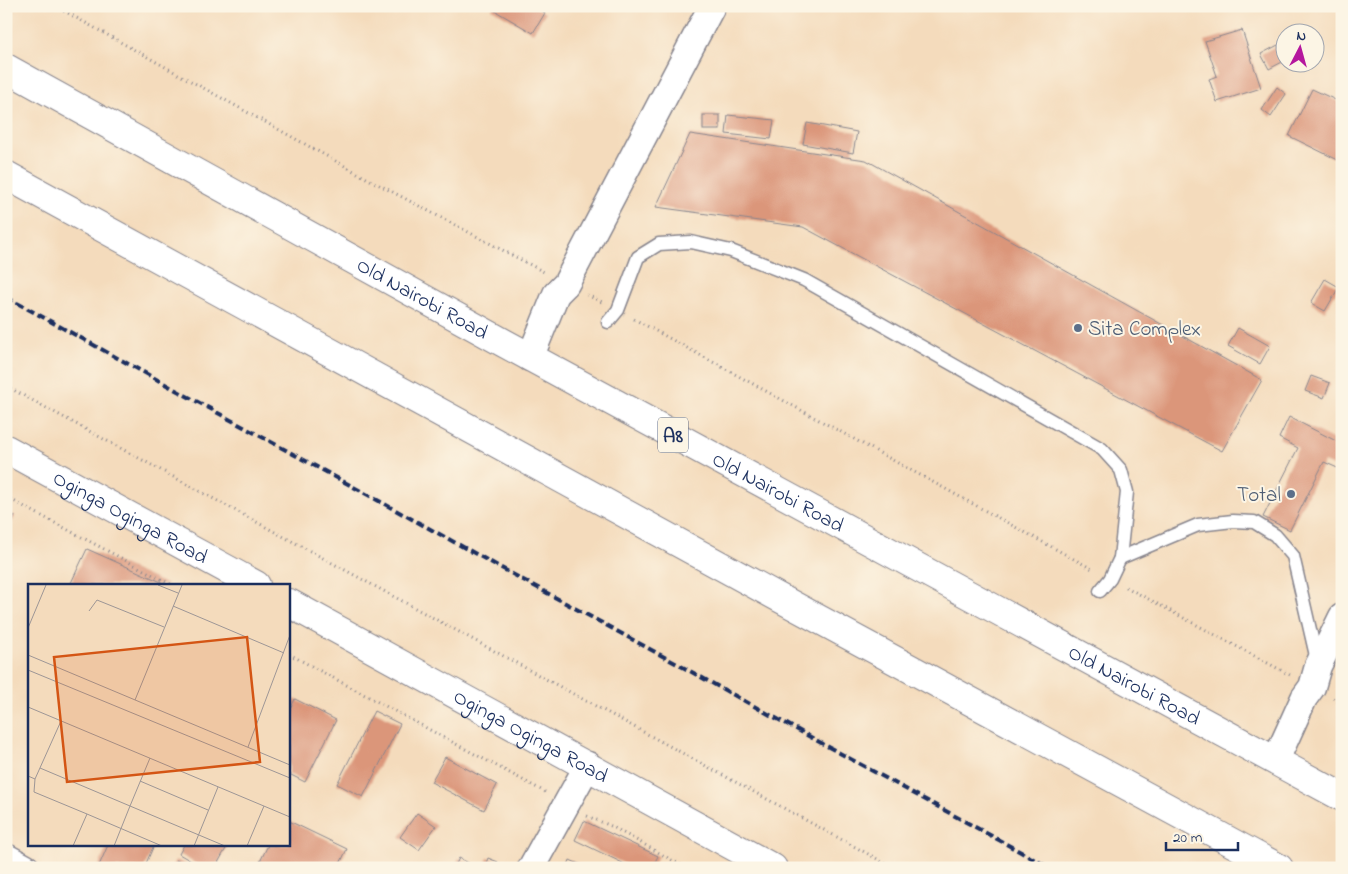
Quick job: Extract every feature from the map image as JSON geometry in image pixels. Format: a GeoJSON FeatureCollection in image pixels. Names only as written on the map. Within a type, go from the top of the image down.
{"type":"FeatureCollection","features":[{"type":"Feature","properties":{"kind":"main road","name":"Old Nairobi Road"},"geometry":{"type":"LineString","coordinates":[[6,68],[530,358],[1342,797]]}},
{"type":"Feature","properties":{"kind":"main road"},"geometry":{"type":"LineString","coordinates":[[6,175],[785,601],[1279,868]]}},
{"type":"Feature","properties":{"kind":"main road","name":"Oginga Oginga Road"},"geometry":{"type":"LineString","coordinates":[[6,449],[254,584]]}},
{"type":"Feature","properties":{"kind":"main road","name":"Oginga Oginga Road"},"geometry":{"type":"LineString","coordinates":[[290,604],[773,868]]}},
{"type":"Feature","properties":{"kind":"street"},"geometry":{"type":"LineString","coordinates":[[530,358],[556,294],[566,284],[712,6]]}},
{"type":"Feature","properties":{"kind":"street"},"geometry":{"type":"LineString","coordinates":[[1276,760],[1342,617]]}},
{"type":"Feature","properties":{"kind":"street"},"geometry":{"type":"LineString","coordinates":[[531,868],[588,766]]}},
{"type":"Feature","properties":{"kind":"street"},"geometry":{"type":"LineString","coordinates":[[6,857],[26,868]]}},
{"type":"Feature","properties":{"kind":"lane"},"geometry":{"type":"LineString","coordinates":[[608,322],[618,310],[638,257],[659,244],[691,242],[732,250],[804,280],[1102,449],[1121,470],[1127,492],[1120,558],[1110,579],[1100,590]]}},
{"type":"Feature","properties":{"kind":"lane"},"geometry":{"type":"LineString","coordinates":[[1120,558],[1198,525],[1233,521],[1254,522],[1275,535],[1293,556],[1315,676]]}},
{"type":"Feature","properties":{"kind":"path"},"geometry":{"type":"LineString","coordinates":[[55,6],[370,180],[618,310],[1110,579],[1315,676],[1342,704]]}},
{"type":"Feature","properties":{"kind":"path"},"geometry":{"type":"LineString","coordinates":[[6,386],[894,868]]}},
{"type":"Feature","properties":{"kind":"path"},"geometry":{"type":"LineString","coordinates":[[6,497],[170,584]]}},
{"type":"Feature","properties":{"kind":"path"},"geometry":{"type":"LineString","coordinates":[[290,655],[686,868]]}},
{"type":"Feature","properties":{"kind":"building"},"geometry":{"type":"Polygon","coordinates":[[[494,6],[534,6],[545,13],[533,33],[492,9],[494,6]]]}},
{"type":"Feature","properties":{"kind":"building"},"geometry":{"type":"Polygon","coordinates":[[[1242,30],[1261,88],[1217,102],[1209,79],[1217,76],[1205,41],[1242,30]]]}},
{"type":"Feature","properties":{"kind":"building"},"geometry":{"type":"Polygon","coordinates":[[[1276,46],[1276,65],[1269,69],[1261,54],[1276,46]]]}},
{"type":"Feature","properties":{"kind":"building"},"geometry":{"type":"Polygon","coordinates":[[[1277,87],[1286,94],[1271,117],[1262,110],[1277,87]]]}},
{"type":"Feature","properties":{"kind":"building"},"geometry":{"type":"Polygon","coordinates":[[[1312,89],[1342,103],[1342,162],[1289,136],[1312,89]]]}},
{"type":"Feature","properties":{"kind":"building"},"geometry":{"type":"Polygon","coordinates":[[[703,115],[720,115],[720,130],[703,130],[703,115]]]}},
{"type":"Feature","properties":{"kind":"building"},"geometry":{"type":"Polygon","coordinates":[[[728,115],[774,120],[771,139],[726,134],[728,115]]]}},
{"type":"Feature","properties":{"kind":"building"},"geometry":{"type":"Polygon","coordinates":[[[807,123],[857,132],[853,153],[803,144],[807,123]]]}},
{"type":"Feature","properties":{"kind":"building","name":"Sita Complex"},"geometry":{"type":"Polygon","coordinates":[[[690,134],[866,160],[1262,380],[1222,451],[803,227],[656,207],[690,134]]]}},
{"type":"Feature","properties":{"kind":"building"},"geometry":{"type":"Polygon","coordinates":[[[1325,279],[1339,287],[1325,311],[1311,303],[1325,279]]]}},
{"type":"Feature","properties":{"kind":"building"},"geometry":{"type":"Polygon","coordinates":[[[1238,328],[1270,346],[1260,364],[1228,346],[1238,328]]]}},
{"type":"Feature","properties":{"kind":"building"},"geometry":{"type":"Polygon","coordinates":[[[1311,376],[1330,383],[1324,398],[1305,391],[1311,376]]]}},
{"type":"Feature","properties":{"kind":"building","name":"Total"},"geometry":{"type":"Polygon","coordinates":[[[1289,417],[1342,444],[1342,470],[1324,462],[1290,530],[1263,517],[1298,448],[1279,438],[1289,417]]]}},
{"type":"Feature","properties":{"kind":"building"},"geometry":{"type":"Polygon","coordinates":[[[6,512],[15,516],[6,535],[6,512]]]}},
{"type":"Feature","properties":{"kind":"building"},"geometry":{"type":"Polygon","coordinates":[[[87,549],[166,584],[70,584],[87,549]]]}},
{"type":"Feature","properties":{"kind":"building"},"geometry":{"type":"Polygon","coordinates":[[[295,699],[336,720],[305,782],[290,774],[290,710],[295,699]]]}},
{"type":"Feature","properties":{"kind":"building"},"geometry":{"type":"Polygon","coordinates":[[[374,711],[400,724],[363,797],[337,784],[374,711]]]}},
{"type":"Feature","properties":{"kind":"building"},"geometry":{"type":"Polygon","coordinates":[[[445,757],[497,785],[484,810],[431,782],[445,757]]]}},
{"type":"Feature","properties":{"kind":"building"},"geometry":{"type":"Polygon","coordinates":[[[417,813],[436,826],[419,850],[400,837],[417,813]]]}},
{"type":"Feature","properties":{"kind":"building"},"geometry":{"type":"Polygon","coordinates":[[[290,821],[347,849],[338,868],[257,868],[268,846],[290,846],[290,821]]]}},
{"type":"Feature","properties":{"kind":"building"},"geometry":{"type":"Polygon","coordinates":[[[584,821],[658,856],[652,868],[633,868],[575,840],[584,821]]]}},
{"type":"Feature","properties":{"kind":"building"},"geometry":{"type":"Polygon","coordinates":[[[108,846],[154,846],[144,868],[98,868],[108,846]]]}},
{"type":"Feature","properties":{"kind":"building"},"geometry":{"type":"Polygon","coordinates":[[[183,846],[227,846],[215,868],[203,868],[179,854],[183,846]]]}},
{"type":"Feature","properties":{"kind":"building"},"geometry":{"type":"Polygon","coordinates":[[[459,858],[478,868],[454,868],[459,858]]]}},
{"type":"Feature","properties":{"kind":"building"},"geometry":{"type":"Polygon","coordinates":[[[488,858],[498,862],[495,868],[484,868],[488,858]]]}},
{"type":"Feature","properties":{"kind":"building"},"geometry":{"type":"Polygon","coordinates":[[[176,860],[194,868],[172,868],[176,860]]]}},
{"type":"Feature","properties":{"kind":"building"},"geometry":{"type":"Polygon","coordinates":[[[570,860],[588,868],[567,868],[570,860]]]}},
{"type":"Feature","properties":{"kind":"railway"},"geometry":{"type":"LineString","coordinates":[[6,297],[1050,868]]}},
{"type":"Feature","properties":{"kind":"place","name":"Sita Complex"},"geometry":{"type":"Point","coordinates":[1078,328]}},
{"type":"Feature","properties":{"kind":"place","name":"Total"},"geometry":{"type":"Point","coordinates":[1291,494]}}]}
